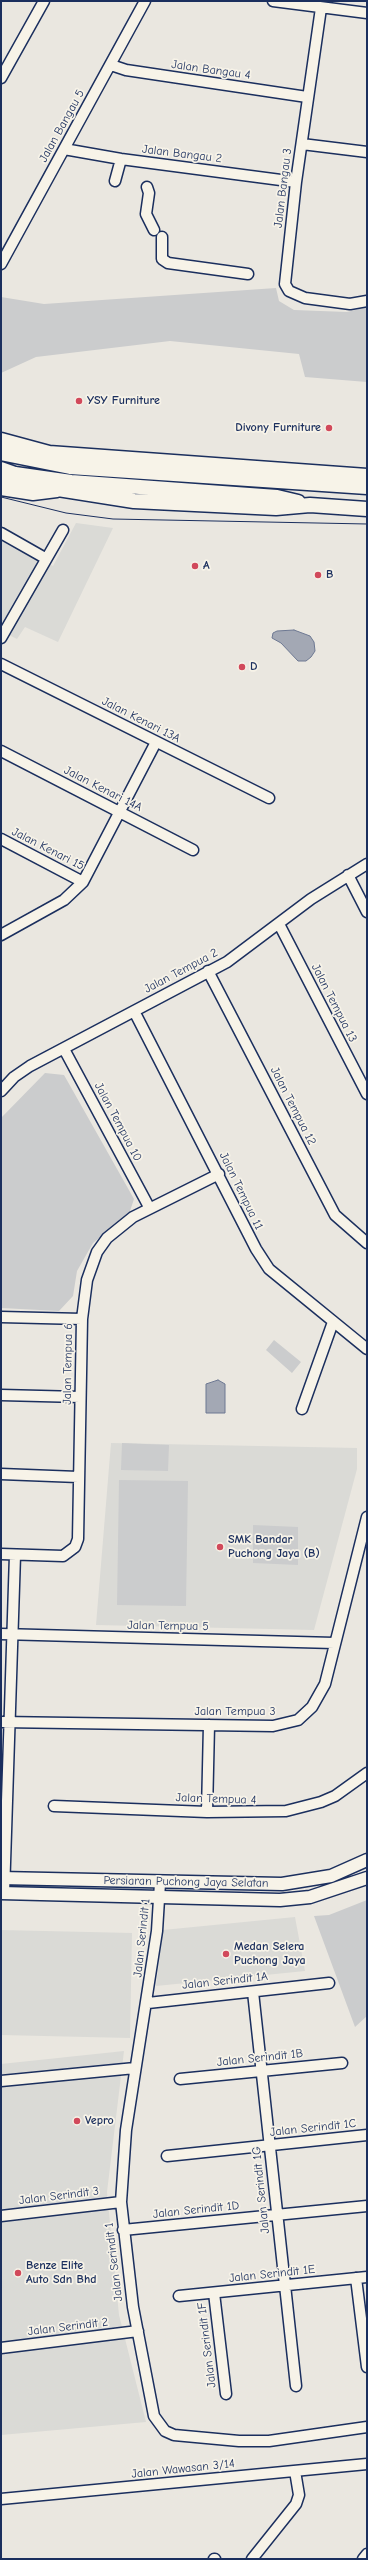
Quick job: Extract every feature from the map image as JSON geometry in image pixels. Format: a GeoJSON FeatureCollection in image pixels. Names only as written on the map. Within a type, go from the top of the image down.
{"type":"FeatureCollection","features":[{"type":"Feature","properties":{"kind":"highway"},"geometry":{"type":"LineString","coordinates":[[1,440],[50,453],[367,476]]}},
{"type":"Feature","properties":{"kind":"highway"},"geometry":{"type":"LineString","coordinates":[[1,453],[70,467],[367,487]]}},
{"type":"Feature","properties":{"kind":"highway"},"geometry":{"type":"LineString","coordinates":[[1,468],[14,474],[71,482],[277,497],[310,506]]}},
{"type":"Feature","properties":{"kind":"highway"},"geometry":{"type":"LineString","coordinates":[[1,480],[134,501],[276,508],[310,506],[367,509]]}},
{"type":"Feature","properties":{"kind":"main road","name":"Persiaran Puchong Jaya Selatan"},"geometry":{"type":"LineString","coordinates":[[3,1878],[160,1883],[282,1884],[306,1882],[331,1876],[367,1860]]}},
{"type":"Feature","properties":{"kind":"main road","name":"Persiaran Puchong Jaya Selatan"},"geometry":{"type":"LineString","coordinates":[[2,1893],[280,1900],[310,1898],[367,1878]]}},
{"type":"Feature","properties":{"kind":"street"},"geometry":{"type":"LineString","coordinates":[[1,78],[44,1]]}},
{"type":"Feature","properties":{"kind":"street","name":"Jalan Bangau 5"},"geometry":{"type":"LineString","coordinates":[[1,264],[145,1]]}},
{"type":"Feature","properties":{"kind":"street"},"geometry":{"type":"LineString","coordinates":[[273,1],[367,13]]}},
{"type":"Feature","properties":{"kind":"street","name":"Jalan Bangau 3"},"geometry":{"type":"LineString","coordinates":[[321,8],[307,97],[285,276],[289,291],[305,298],[350,304],[367,301]]}},
{"type":"Feature","properties":{"kind":"street","name":"Jalan Bangau 4"},"geometry":{"type":"LineString","coordinates":[[111,65],[126,70],[307,97]]}},
{"type":"Feature","properties":{"kind":"street"},"geometry":{"type":"LineString","coordinates":[[302,144],[367,152]]}},
{"type":"Feature","properties":{"kind":"street","name":"Jalan Bangau 2"},"geometry":{"type":"LineString","coordinates":[[64,150],[120,159],[296,182]]}},
{"type":"Feature","properties":{"kind":"street"},"geometry":{"type":"LineString","coordinates":[[116,181],[120,159]]}},
{"type":"Feature","properties":{"kind":"street"},"geometry":{"type":"LineString","coordinates":[[147,187],[149,193],[146,214],[158,233],[162,259],[168,263],[248,274]]}},
{"type":"Feature","properties":{"kind":"street"},"geometry":{"type":"LineString","coordinates":[[1,490],[33,496],[63,491]]}},
{"type":"Feature","properties":{"kind":"street"},"geometry":{"type":"LineString","coordinates":[[1,638],[45,558],[63,530]]}},
{"type":"Feature","properties":{"kind":"street"},"geometry":{"type":"LineString","coordinates":[[1,533],[45,558]]}},
{"type":"Feature","properties":{"kind":"street","name":"Jalan Kenari 13A"},"geometry":{"type":"LineString","coordinates":[[1,664],[268,798]]}},
{"type":"Feature","properties":{"kind":"street"},"geometry":{"type":"LineString","coordinates":[[3,932],[64,900],[83,882],[121,812],[156,742]]}},
{"type":"Feature","properties":{"kind":"street","name":"Jalan Kenari 14A"},"geometry":{"type":"LineString","coordinates":[[1,751],[193,850]]}},
{"type":"Feature","properties":{"kind":"street","name":"Jalan Kenari 15"},"geometry":{"type":"LineString","coordinates":[[1,839],[83,882]]}},
{"type":"Feature","properties":{"kind":"street","name":"Jalan Tempua 2"},"geometry":{"type":"LineString","coordinates":[[1,1091],[21,1072],[227,962],[348,875],[367,864]]}},
{"type":"Feature","properties":{"kind":"street"},"geometry":{"type":"LineString","coordinates":[[348,875],[367,912]]}},
{"type":"Feature","properties":{"kind":"street","name":"Jalan Tempua 13"},"geometry":{"type":"LineString","coordinates":[[279,924],[367,1094]]}},
{"type":"Feature","properties":{"kind":"street","name":"Jalan Tempua 12"},"geometry":{"type":"LineString","coordinates":[[208,971],[335,1215],[367,1243]]}},
{"type":"Feature","properties":{"kind":"street","name":"Jalan Tempua 11"},"geometry":{"type":"LineString","coordinates":[[134,1011],[219,1174],[256,1249],[270,1269],[332,1322],[367,1349]]}},
{"type":"Feature","properties":{"kind":"street","name":"Jalan Tempua 10"},"geometry":{"type":"LineString","coordinates":[[64,1049],[149,1207]]}},
{"type":"Feature","properties":{"kind":"street","name":"Jalan Tempua 6"},"geometry":{"type":"LineString","coordinates":[[1,1554],[55,1557],[70,1553],[75,1547],[78,1539],[82,1319],[87,1280],[97,1252],[118,1228],[149,1207],[219,1174]]}},
{"type":"Feature","properties":{"kind":"street"},"geometry":{"type":"LineString","coordinates":[[1,1316],[82,1319]]}},
{"type":"Feature","properties":{"kind":"street"},"geometry":{"type":"LineString","coordinates":[[302,1409],[332,1322]]}},
{"type":"Feature","properties":{"kind":"street"},"geometry":{"type":"LineString","coordinates":[[1,1395],[80,1397]]}},
{"type":"Feature","properties":{"kind":"street"},"geometry":{"type":"LineString","coordinates":[[1,1474],[78,1477]]}},
{"type":"Feature","properties":{"kind":"street","name":"Jalan Tempua 3"},"geometry":{"type":"LineString","coordinates":[[5,1722],[273,1726],[298,1720],[306,1714],[318,1698],[325,1684],[334,1643],[367,1517]]}},
{"type":"Feature","properties":{"kind":"street"},"geometry":{"type":"LineString","coordinates":[[2,1893],[5,1722],[12,1635],[15,1555]]}},
{"type":"Feature","properties":{"kind":"street","name":"Jalan Tempua 5"},"geometry":{"type":"LineString","coordinates":[[1,1634],[334,1643]]}},
{"type":"Feature","properties":{"kind":"street"},"geometry":{"type":"LineString","coordinates":[[207,1812],[209,1725]]}},
{"type":"Feature","properties":{"kind":"street","name":"Jalan Tempua 4"},"geometry":{"type":"LineString","coordinates":[[54,1806],[266,1813],[305,1807],[335,1796],[367,1773]]}},
{"type":"Feature","properties":{"kind":"street","name":"Jalan Serindit 1"},"geometry":{"type":"LineString","coordinates":[[160,1883],[148,2003],[135,2068],[126,2130],[121,2202],[122,2230],[138,2331],[154,2416],[165,2431],[174,2435],[269,2442],[367,2427]]}},
{"type":"Feature","properties":{"kind":"street","name":"Jalan Serindit 1A"},"geometry":{"type":"LineString","coordinates":[[148,2003],[329,1983]]}},
{"type":"Feature","properties":{"kind":"street","name":"Jalan Serindit 1G"},"geometry":{"type":"LineString","coordinates":[[253,1992],[296,2386]]}},
{"type":"Feature","properties":{"kind":"street","name":"Jalan Serindit 1B"},"geometry":{"type":"LineString","coordinates":[[180,2079],[342,2063]]}},
{"type":"Feature","properties":{"kind":"street"},"geometry":{"type":"LineString","coordinates":[[1,2081],[135,2068]]}},
{"type":"Feature","properties":{"kind":"street","name":"Jalan Serindit 1C"},"geometry":{"type":"LineString","coordinates":[[167,2156],[367,2135]]}},
{"type":"Feature","properties":{"kind":"street","name":"Jalan Serindit 3"},"geometry":{"type":"LineString","coordinates":[[1,2216],[121,2202]]}},
{"type":"Feature","properties":{"kind":"street","name":"Jalan Serindit 1D"},"geometry":{"type":"LineString","coordinates":[[122,2230],[367,2206]]}},
{"type":"Feature","properties":{"kind":"street","name":"Jalan Serindit 1E"},"geometry":{"type":"LineString","coordinates":[[179,2296],[367,2277]]}},
{"type":"Feature","properties":{"kind":"street"},"geometry":{"type":"LineString","coordinates":[[356,2278],[367,2367]]}},
{"type":"Feature","properties":{"kind":"street","name":"Jalan Serindit 1F"},"geometry":{"type":"LineString","coordinates":[[214,2292],[226,2394]]}},
{"type":"Feature","properties":{"kind":"street","name":"Jalan Serindit 2"},"geometry":{"type":"LineString","coordinates":[[1,2348],[138,2331]]}},
{"type":"Feature","properties":{"kind":"street","name":"Jalan Wawasan 3/14"},"geometry":{"type":"LineString","coordinates":[[1,2499],[367,2464]]}},
{"type":"Feature","properties":{"kind":"street"},"geometry":{"type":"LineString","coordinates":[[252,2559],[296,2504],[299,2495],[295,2471]]}},
{"type":"Feature","properties":{"kind":"street"},"geometry":{"type":"LineString","coordinates":[[363,2559],[367,2554]]}},
{"type":"Feature","properties":{"kind":"shaded area"},"geometry":{"type":"Polygon","coordinates":[[[276,288],[279,301],[294,310],[347,312],[367,307],[367,382],[305,377],[299,354],[170,341],[36,357],[1,373],[1,297],[44,304],[276,288]]]}},
{"type":"Feature","properties":{"kind":"shaded area"},"geometry":{"type":"Polygon","coordinates":[[[76,523],[113,528],[58,642],[25,627],[17,639],[1,631],[1,537],[53,566],[76,523]]]}},
{"type":"Feature","properties":{"kind":"shaded area"},"geometry":{"type":"Polygon","coordinates":[[[294,630],[310,636],[314,642],[315,651],[306,661],[298,661],[281,643],[272,638],[273,633],[277,631],[294,630]]]}},
{"type":"Feature","properties":{"kind":"shaded area"},"geometry":{"type":"Polygon","coordinates":[[[45,1073],[64,1075],[134,1199],[129,1214],[93,1243],[77,1271],[73,1296],[59,1311],[1,1308],[1,1118],[45,1073]]]}},
{"type":"Feature","properties":{"kind":"shaded area"},"geometry":{"type":"Polygon","coordinates":[[[274,1340],[301,1362],[292,1373],[266,1350],[274,1340]]]}},
{"type":"Feature","properties":{"kind":"shaded area"},"geometry":{"type":"Polygon","coordinates":[[[218,1380],[225,1384],[225,1413],[206,1413],[206,1384],[218,1380]]]}},
{"type":"Feature","properties":{"kind":"shaded area","name":"SMK Bandar Puchong Jaya (B)"},"geometry":{"type":"Polygon","coordinates":[[[111,1443],[357,1448],[357,1469],[314,1630],[96,1625],[111,1443]]]}},
{"type":"Feature","properties":{"kind":"shaded area"},"geometry":{"type":"Polygon","coordinates":[[[122,1443],[169,1445],[168,1471],[121,1470],[122,1443]]]}},
{"type":"Feature","properties":{"kind":"shaded area"},"geometry":{"type":"Polygon","coordinates":[[[119,1480],[188,1481],[186,1606],[117,1605],[119,1480]]]}},
{"type":"Feature","properties":{"kind":"shaded area"},"geometry":{"type":"Polygon","coordinates":[[[253,1525],[298,1527],[298,1565],[253,1563],[253,1525]]]}},
{"type":"Feature","properties":{"kind":"shaded area"},"geometry":{"type":"Polygon","coordinates":[[[367,1900],[367,2016],[355,2027],[314,1916],[329,1915],[367,1900]]]}},
{"type":"Feature","properties":{"kind":"shaded area"},"geometry":{"type":"Polygon","coordinates":[[[295,1917],[305,1971],[156,1986],[163,1930],[295,1917]]]}},
{"type":"Feature","properties":{"kind":"shaded area"},"geometry":{"type":"Polygon","coordinates":[[[1,1930],[132,1933],[130,2038],[1,2035],[1,1930]]]}},
{"type":"Feature","properties":{"kind":"shaded area"},"geometry":{"type":"Polygon","coordinates":[[[124,2051],[107,2192],[119,2315],[146,2422],[1,2435],[1,2064],[124,2051]]]}},
{"type":"Feature","properties":{"kind":"tram line"},"geometry":{"type":"LineString","coordinates":[[1,497],[66,513],[113,519],[367,524]]}},
{"type":"Feature","properties":{"kind":"place","name":"YSY Furniture"},"geometry":{"type":"Point","coordinates":[79,401]}},
{"type":"Feature","properties":{"kind":"place","name":"Divony Furniture"},"geometry":{"type":"Point","coordinates":[329,428]}},
{"type":"Feature","properties":{"kind":"place","name":"A"},"geometry":{"type":"Point","coordinates":[195,566]}},
{"type":"Feature","properties":{"kind":"place","name":"B"},"geometry":{"type":"Point","coordinates":[318,575]}},
{"type":"Feature","properties":{"kind":"place","name":"D"},"geometry":{"type":"Point","coordinates":[242,667]}},
{"type":"Feature","properties":{"kind":"place","name":"SMK Bandar Puchong Jaya (B)"},"geometry":{"type":"Point","coordinates":[220,1547]}},
{"type":"Feature","properties":{"kind":"place","name":"Medan Selera Puchong Jaya"},"geometry":{"type":"Point","coordinates":[226,1954]}},
{"type":"Feature","properties":{"kind":"place","name":"Vepro"},"geometry":{"type":"Point","coordinates":[77,2121]}},
{"type":"Feature","properties":{"kind":"place","name":"Benze Elite Auto Sdn Bhd"},"geometry":{"type":"Point","coordinates":[18,2273]}}]}
